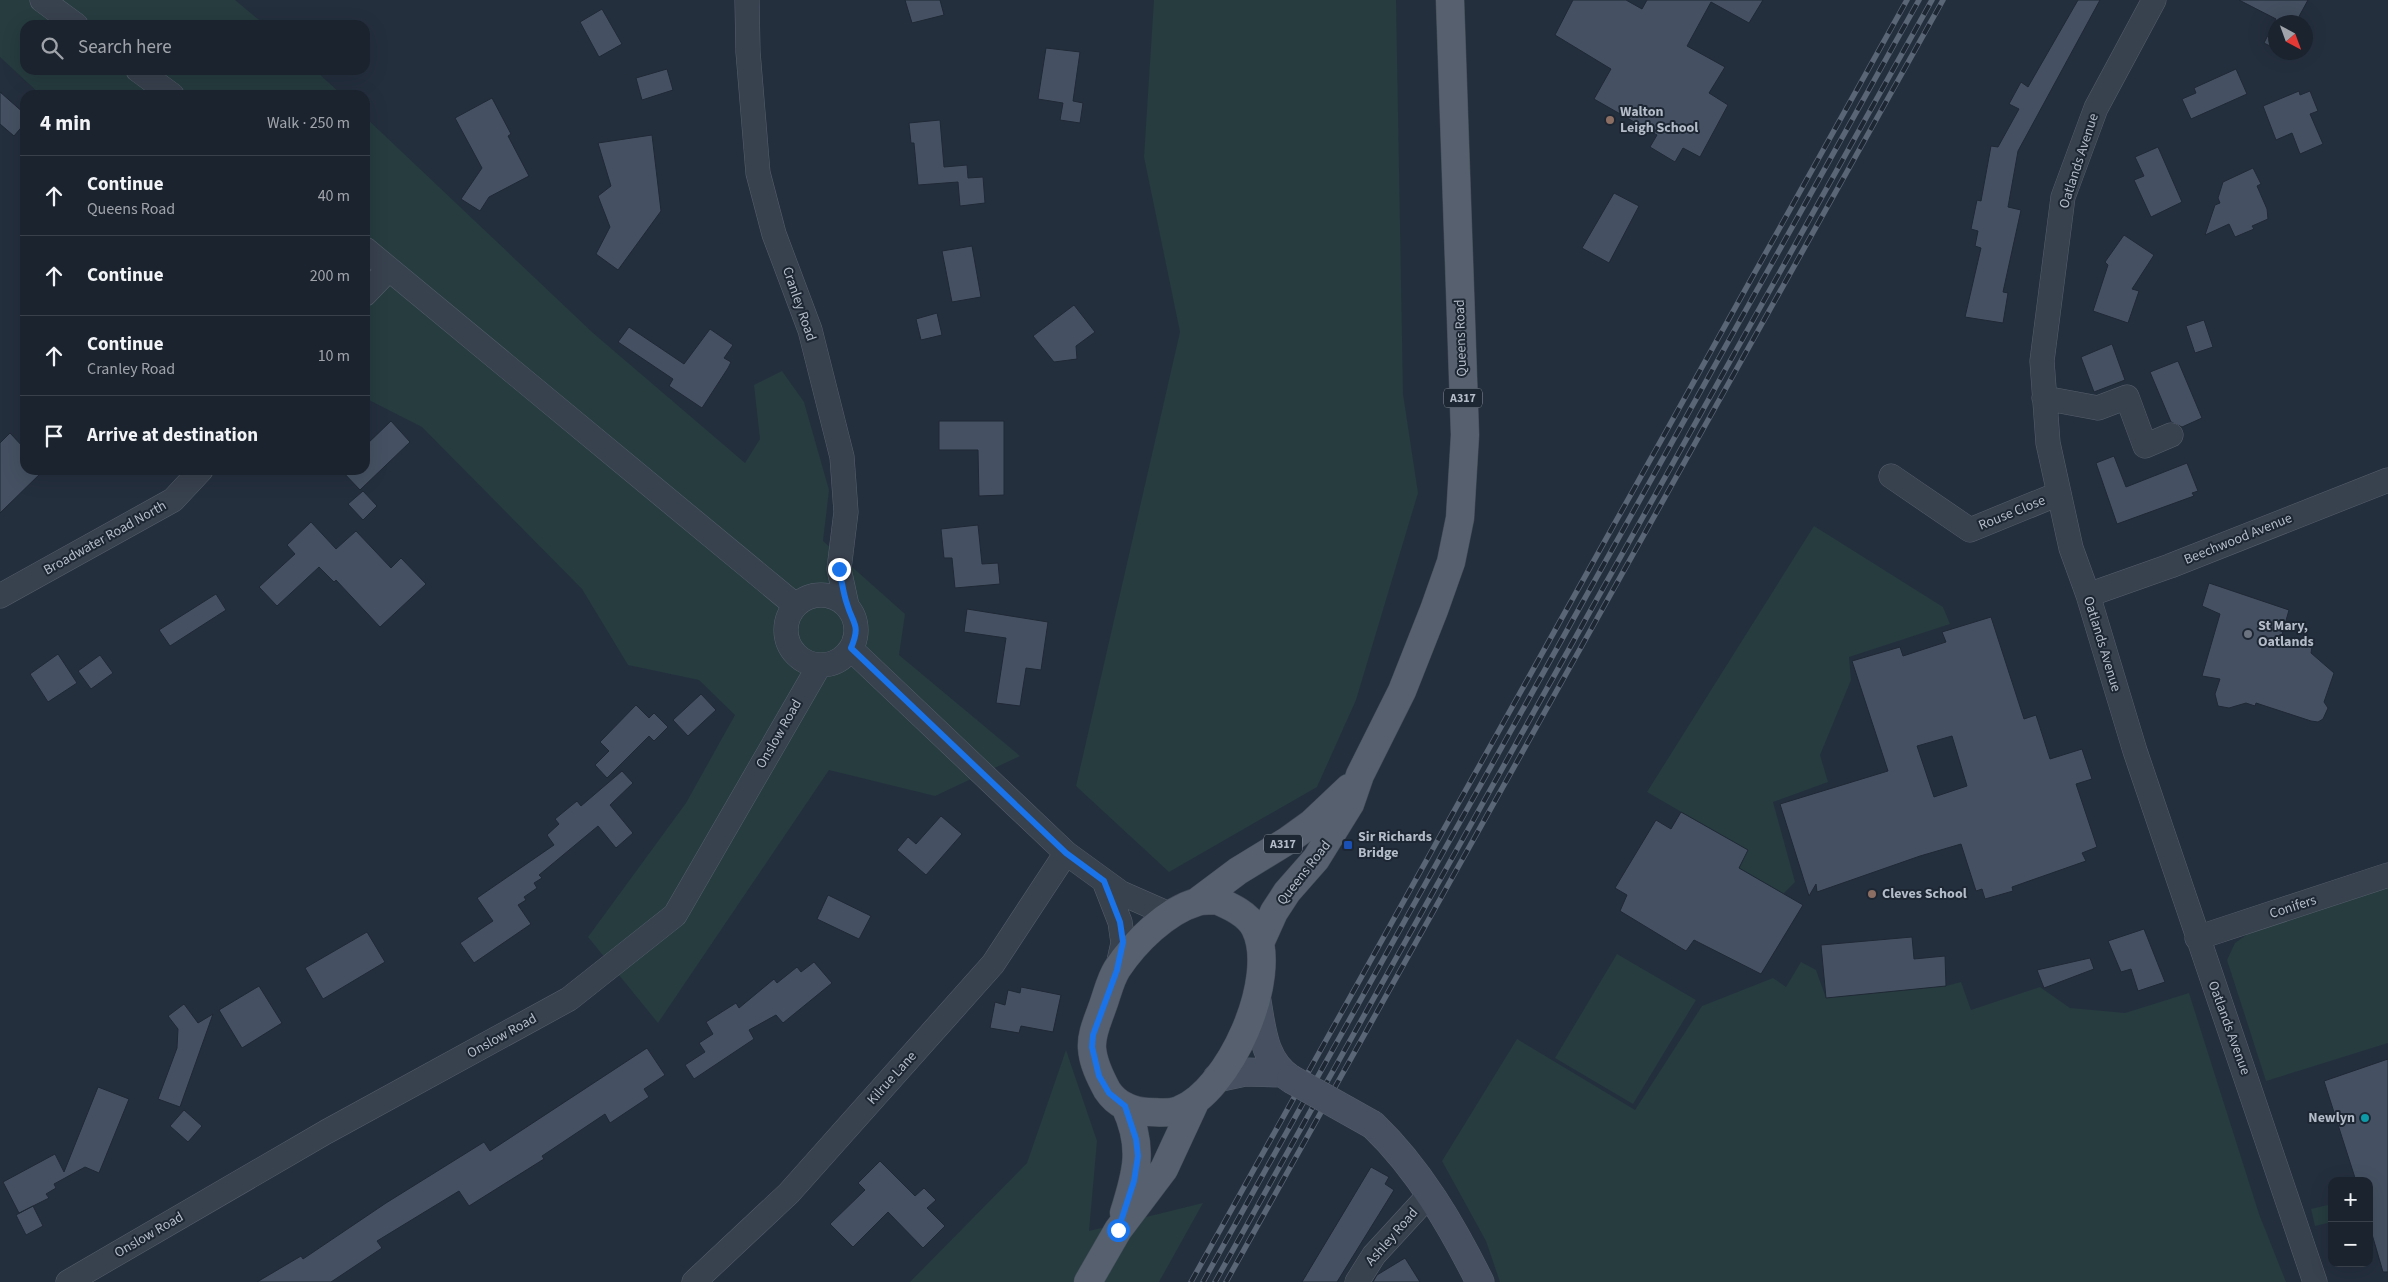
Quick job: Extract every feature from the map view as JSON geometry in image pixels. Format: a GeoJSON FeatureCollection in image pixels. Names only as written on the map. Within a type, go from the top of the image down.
{"type":"FeatureCollection","features":[{"type":"Feature","properties":{"kind":"main road","name":"Queens Road"},"geometry":{"type":"LineString","coordinates":[[1260,943],[1274,912],[1287,892],[1331,839],[1350,804],[1360,776],[1402,691],[1434,610],[1451,562],[1460,518],[1465,435],[1450,0]]}},
{"type":"Feature","properties":{"kind":"main road","name":"Queens Road"},"geometry":{"type":"LineString","coordinates":[[1125,1106],[1109,1093],[1099,1076],[1092,1047],[1093,1035],[1117,970],[1142,940],[1171,915],[1198,901],[1238,870],[1280,846],[1312,823],[1360,776]]}},
{"type":"Feature","properties":{"kind":"main road"},"geometry":{"type":"LineString","coordinates":[[1125,1106],[1141,1112],[1178,1111],[1196,1100],[1217,1078],[1248,1025],[1257,1001],[1262,962],[1260,943],[1254,927],[1232,907],[1216,900],[1198,901]]}},
{"type":"Feature","properties":{"kind":"main road"},"geometry":{"type":"LineString","coordinates":[[1257,1001],[1264,1044],[1286,1076]]}},
{"type":"Feature","properties":{"kind":"main road"},"geometry":{"type":"LineString","coordinates":[[1217,1078],[1245,1072],[1286,1076]]}},
{"type":"Feature","properties":{"kind":"main road","name":"Ashley Road"},"geometry":{"type":"LineString","coordinates":[[1286,1076],[1373,1125],[1396,1146],[1430,1194],[1480,1282]]}},
{"type":"Feature","properties":{"kind":"main road"},"geometry":{"type":"LineString","coordinates":[[1088,1282],[1118,1230],[1164,1169],[1196,1100]]}},
{"type":"Feature","properties":{"kind":"main road"},"geometry":{"type":"LineString","coordinates":[[1118,1230],[1134,1181],[1138,1156],[1133,1124],[1125,1106]]}},
{"type":"Feature","properties":{"kind":"street"},"geometry":{"type":"LineString","coordinates":[[42,0],[69,20]]}},
{"type":"Feature","properties":{"kind":"street","name":"Cranley Road"},"geometry":{"type":"LineString","coordinates":[[747,0],[748,52],[758,173],[774,234],[810,330],[842,457],[846,512],[839,569],[847,606]]}},
{"type":"Feature","properties":{"kind":"street","name":"Oatlands Avenue"},"geometry":{"type":"LineString","coordinates":[[2154,0],[2096,108],[2063,198],[2042,361],[2048,443],[2071,548],[2088,595],[2135,751],[2315,1282]]}},
{"type":"Feature","properties":{"kind":"street"},"geometry":{"type":"LineString","coordinates":[[145,75],[165,90]]}},
{"type":"Feature","properties":{"kind":"street"},"geometry":{"type":"LineString","coordinates":[[370,253],[795,605]]}},
{"type":"Feature","properties":{"kind":"street"},"geometry":{"type":"LineString","coordinates":[[370,289],[389,268]]}},
{"type":"Feature","properties":{"kind":"street"},"geometry":{"type":"LineString","coordinates":[[2044,398],[2098,408],[2127,397],[2145,446],[2171,435]]}},
{"type":"Feature","properties":{"kind":"street","name":"Broadwater Road North"},"geometry":{"type":"LineString","coordinates":[[0,596],[173,500],[196,475]]}},
{"type":"Feature","properties":{"kind":"street","name":"Rouse Close"},"geometry":{"type":"LineString","coordinates":[[1891,476],[1970,530],[2058,494]]}},
{"type":"Feature","properties":{"kind":"street","name":"Beechwood Avenue"},"geometry":{"type":"LineString","coordinates":[[2088,595],[2170,566],[2388,480]]}},
{"type":"Feature","properties":{"kind":"street"},"geometry":{"type":"LineString","coordinates":[[825,595],[837,599],[847,606],[856,624],[856,637],[851,648],[842,659],[831,664],[819,666],[804,662],[794,655],[788,645],[785,633],[786,620],[795,605],[813,596],[825,595]]}},
{"type":"Feature","properties":{"kind":"street"},"geometry":{"type":"LineString","coordinates":[[851,648],[1066,853],[1121,893],[1171,915]]}},
{"type":"Feature","properties":{"kind":"street","name":"Onslow Road"},"geometry":{"type":"LineString","coordinates":[[68,1282],[326,1132],[569,1000],[675,915],[819,666]]}},
{"type":"Feature","properties":{"kind":"street","name":"Kilrue Lane"},"geometry":{"type":"LineString","coordinates":[[694,1282],[789,1193],[994,964],[1066,853]]}},
{"type":"Feature","properties":{"kind":"street","name":"Conifers"},"geometry":{"type":"LineString","coordinates":[[2197,938],[2388,875]]}},
{"type":"Feature","properties":{"kind":"street"},"geometry":{"type":"LineString","coordinates":[[1104,881],[1120,922],[1123,942],[1117,970]]}},
{"type":"Feature","properties":{"kind":"street","name":"Ashley Road"},"geometry":{"type":"LineString","coordinates":[[1356,1282],[1374,1255],[1430,1194]]}},
{"type":"Feature","properties":{"kind":"green space"},"geometry":{"type":"Polygon","coordinates":[[[0,0],[235,0],[259,20],[20,20],[20,75],[320,75],[337,90],[36,90],[0,57],[0,0]]]}},
{"type":"Feature","properties":{"kind":"green space"},"geometry":{"type":"Polygon","coordinates":[[[1154,0],[1396,0],[1403,394],[1418,493],[1356,700],[1317,787],[1169,872],[1076,786],[1180,332],[1144,157],[1154,0]]]}},
{"type":"Feature","properties":{"kind":"green space"},"geometry":{"type":"Polygon","coordinates":[[[370,122],[593,333],[745,463],[760,439],[754,385],[782,371],[804,402],[829,490],[823,541],[905,614],[899,655],[1020,756],[935,796],[829,770],[658,1023],[588,937],[686,803],[735,715],[699,680],[628,665],[582,589],[422,427],[370,401],[370,122]]]}},
{"type":"Feature","properties":{"kind":"green space"},"geometry":{"type":"Polygon","coordinates":[[[1814,526],[1943,607],[1950,624],[1849,657],[1851,680],[1820,755],[1828,782],[1773,802],[1795,882],[1783,894],[1739,868],[1747,850],[1647,792],[1814,526]]]}},
{"type":"Feature","properties":{"kind":"green space"},"geometry":{"type":"Polygon","coordinates":[[[2388,887],[2388,1043],[2266,1081],[2227,960],[2235,943],[2252,931],[2388,887]]]}},
{"type":"Feature","properties":{"kind":"green space"},"geometry":{"type":"Polygon","coordinates":[[[1617,954],[1696,1000],[1633,1104],[1555,1058],[1617,954]]]}},
{"type":"Feature","properties":{"kind":"green space"},"geometry":{"type":"Polygon","coordinates":[[[1801,962],[1816,970],[1826,998],[1946,986],[1961,982],[1971,1010],[2040,987],[2070,1008],[2125,1013],[2189,993],[2259,1214],[2286,1282],[1500,1282],[1486,1241],[1442,1161],[1517,1039],[1635,1110],[1702,1006],[1773,978],[1786,987],[1801,962]]]}},
{"type":"Feature","properties":{"kind":"green space"},"geometry":{"type":"Polygon","coordinates":[[[1066,1050],[1097,1141],[1089,1231],[1203,1203],[1159,1282],[910,1282],[1027,1163],[1066,1050]]]}},
{"type":"Feature","properties":{"kind":"green space"},"geometry":{"type":"Polygon","coordinates":[[[2328,1205],[2328,1223],[2315,1226],[2311,1209],[2328,1205]]]}},
{"type":"Feature","properties":{"kind":"building"},"geometry":{"type":"Polygon","coordinates":[[[905,0],[940,0],[944,15],[912,23],[905,0]]]}},
{"type":"Feature","properties":{"kind":"building"},"geometry":{"type":"Polygon","coordinates":[[[1573,0],[1626,0],[1642,9],[1647,0],[1763,0],[1749,23],[1711,2],[1687,46],[1725,67],[1709,93],[1728,105],[1700,157],[1683,148],[1675,162],[1650,147],[1657,135],[1594,99],[1611,69],[1555,35],[1573,0]]]}},
{"type":"Feature","properties":{"kind":"building"},"geometry":{"type":"Polygon","coordinates":[[[2078,0],[2100,0],[2018,151],[2008,207],[2021,210],[2003,292],[2008,293],[2003,323],[1965,317],[1981,248],[1975,246],[1978,231],[1971,229],[1977,200],[1981,201],[1991,146],[1998,147],[2019,109],[2009,104],[2021,82],[2028,87],[2078,0]]]}},
{"type":"Feature","properties":{"kind":"building"},"geometry":{"type":"Polygon","coordinates":[[[2239,0],[2308,0],[2300,15],[2268,15],[2239,0]]]}},
{"type":"Feature","properties":{"kind":"building"},"geometry":{"type":"Polygon","coordinates":[[[602,9],[622,44],[599,57],[580,22],[602,9]]]}},
{"type":"Feature","properties":{"kind":"building"},"geometry":{"type":"Polygon","coordinates":[[[2268,35],[2268,45],[2264,43],[2268,35]]]}},
{"type":"Feature","properties":{"kind":"building"},"geometry":{"type":"Polygon","coordinates":[[[1046,48],[1080,52],[1073,101],[1083,103],[1080,123],[1060,120],[1063,103],[1038,99],[1046,48]]]}},
{"type":"Feature","properties":{"kind":"building"},"geometry":{"type":"Polygon","coordinates":[[[667,69],[673,90],[642,100],[636,78],[667,69]]]}},
{"type":"Feature","properties":{"kind":"building"},"geometry":{"type":"Polygon","coordinates":[[[2236,69],[2247,94],[2191,119],[2182,99],[2196,93],[2194,88],[2236,69]]]}},
{"type":"Feature","properties":{"kind":"building"},"geometry":{"type":"Polygon","coordinates":[[[2299,91],[2300,95],[2310,91],[2318,111],[2310,114],[2323,144],[2300,154],[2292,133],[2276,140],[2263,106],[2299,91]]]}},
{"type":"Feature","properties":{"kind":"building"},"geometry":{"type":"Polygon","coordinates":[[[0,92],[20,110],[20,129],[14,136],[0,124],[0,92]]]}},
{"type":"Feature","properties":{"kind":"building"},"geometry":{"type":"Polygon","coordinates":[[[492,98],[511,134],[508,136],[529,176],[489,197],[480,211],[461,199],[482,168],[455,118],[492,98]]]}},
{"type":"Feature","properties":{"kind":"building"},"geometry":{"type":"Polygon","coordinates":[[[940,120],[944,167],[967,165],[968,178],[983,177],[985,203],[960,206],[958,182],[918,185],[914,143],[911,143],[909,123],[940,120]]]}},
{"type":"Feature","properties":{"kind":"building"},"geometry":{"type":"Polygon","coordinates":[[[652,135],[661,211],[618,270],[596,254],[610,227],[598,196],[611,186],[598,143],[652,135]]]}},
{"type":"Feature","properties":{"kind":"building"},"geometry":{"type":"Polygon","coordinates":[[[2158,147],[2182,202],[2151,217],[2134,180],[2144,176],[2135,157],[2158,147]]]}},
{"type":"Feature","properties":{"kind":"building"},"geometry":{"type":"Polygon","coordinates":[[[2253,168],[2261,184],[2257,186],[2267,209],[2268,219],[2252,226],[2254,229],[2235,237],[2229,224],[2205,235],[2215,205],[2220,203],[2218,198],[2223,182],[2253,168]]]}},
{"type":"Feature","properties":{"kind":"building"},"geometry":{"type":"Polygon","coordinates":[[[1614,193],[1639,206],[1609,263],[1582,248],[1614,193]]]}},
{"type":"Feature","properties":{"kind":"building"},"geometry":{"type":"Polygon","coordinates":[[[2124,235],[2154,255],[2132,289],[2139,291],[2128,323],[2093,311],[2108,265],[2105,262],[2124,235]]]}},
{"type":"Feature","properties":{"kind":"building"},"geometry":{"type":"Polygon","coordinates":[[[972,246],[981,297],[952,302],[942,251],[972,246]]]}},
{"type":"Feature","properties":{"kind":"building"},"geometry":{"type":"Polygon","coordinates":[[[1074,305],[1095,332],[1076,346],[1077,359],[1054,362],[1033,336],[1074,305]]]}},
{"type":"Feature","properties":{"kind":"building"},"geometry":{"type":"Polygon","coordinates":[[[937,313],[942,335],[921,340],[916,319],[937,313]]]}},
{"type":"Feature","properties":{"kind":"building"},"geometry":{"type":"Polygon","coordinates":[[[2204,320],[2213,347],[2195,353],[2186,326],[2204,320]]]}},
{"type":"Feature","properties":{"kind":"building"},"geometry":{"type":"Polygon","coordinates":[[[629,327],[684,364],[710,329],[733,345],[724,358],[731,362],[702,408],[669,386],[673,379],[618,342],[629,327]]]}},
{"type":"Feature","properties":{"kind":"building"},"geometry":{"type":"Polygon","coordinates":[[[2112,344],[2125,380],[2094,392],[2081,357],[2112,344]]]}},
{"type":"Feature","properties":{"kind":"building"},"geometry":{"type":"Polygon","coordinates":[[[2178,361],[2202,418],[2182,427],[2171,422],[2150,372],[2178,361]]]}},
{"type":"Feature","properties":{"kind":"building"},"geometry":{"type":"Polygon","coordinates":[[[391,421],[410,442],[360,490],[346,475],[370,475],[370,441],[391,421]]]}},
{"type":"Feature","properties":{"kind":"building"},"geometry":{"type":"Polygon","coordinates":[[[939,421],[1004,421],[1004,495],[979,496],[978,450],[939,450],[939,421]]]}},
{"type":"Feature","properties":{"kind":"building"},"geometry":{"type":"Polygon","coordinates":[[[10,433],[20,444],[20,475],[39,475],[0,513],[0,443],[10,433]]]}},
{"type":"Feature","properties":{"kind":"building"},"geometry":{"type":"Polygon","coordinates":[[[2114,456],[2126,487],[2187,463],[2198,491],[2192,493],[2194,496],[2117,524],[2096,463],[2114,456]]]}},
{"type":"Feature","properties":{"kind":"building"},"geometry":{"type":"Polygon","coordinates":[[[363,491],[377,506],[363,520],[348,504],[363,491]]]}},
{"type":"Feature","properties":{"kind":"building"},"geometry":{"type":"Polygon","coordinates":[[[311,522],[336,549],[356,531],[391,568],[401,558],[426,584],[380,627],[336,580],[334,582],[319,567],[277,606],[259,587],[295,554],[287,545],[311,522]]]}},
{"type":"Feature","properties":{"kind":"building"},"geometry":{"type":"Polygon","coordinates":[[[978,525],[982,564],[998,563],[1000,584],[955,588],[952,558],[944,558],[941,529],[978,525]]]}},
{"type":"Feature","properties":{"kind":"building","name":"St Mary, Oatlands"},"geometry":{"type":"Polygon","coordinates":[[[2209,583],[2289,610],[2281,638],[2312,647],[2311,653],[2334,673],[2324,702],[2328,708],[2323,719],[2318,722],[2311,721],[2256,703],[2255,706],[2246,703],[2229,708],[2218,706],[2215,694],[2220,679],[2202,676],[2220,614],[2202,606],[2209,583]]]}},
{"type":"Feature","properties":{"kind":"building"},"geometry":{"type":"Polygon","coordinates":[[[216,594],[226,610],[170,646],[159,630],[216,594]]]}},
{"type":"Feature","properties":{"kind":"building"},"geometry":{"type":"Polygon","coordinates":[[[967,609],[1048,622],[1041,670],[1026,668],[1020,706],[996,703],[1006,638],[964,632],[967,609]]]}},
{"type":"Feature","properties":{"kind":"building"},"geometry":{"type":"Polygon","coordinates":[[[1991,617],[2024,719],[2036,715],[2050,759],[2082,749],[2092,779],[2076,784],[2097,847],[2082,853],[2086,861],[2012,887],[2013,891],[1985,899],[1982,889],[1976,891],[1961,844],[1920,856],[1817,892],[1816,884],[1809,896],[1780,804],[1888,771],[1852,661],[1900,647],[1903,656],[1946,642],[1942,632],[1991,617]],[[1952,736],[1917,746],[1934,797],[1967,786],[1952,736]]]}},
{"type":"Feature","properties":{"kind":"building"},"geometry":{"type":"Polygon","coordinates":[[[58,654],[77,683],[48,702],[30,674],[58,654]]]}},
{"type":"Feature","properties":{"kind":"building"},"geometry":{"type":"Polygon","coordinates":[[[100,655],[113,673],[91,689],[78,671],[100,655]]]}},
{"type":"Feature","properties":{"kind":"building"},"geometry":{"type":"Polygon","coordinates":[[[701,694],[716,710],[688,736],[673,720],[701,694]]]}},
{"type":"Feature","properties":{"kind":"building"},"geometry":{"type":"Polygon","coordinates":[[[636,705],[649,718],[654,713],[668,727],[654,741],[649,736],[607,778],[595,765],[609,751],[600,742],[636,705]]]}},
{"type":"Feature","properties":{"kind":"building"},"geometry":{"type":"Polygon","coordinates":[[[622,771],[633,783],[610,805],[633,833],[616,848],[598,826],[539,875],[542,878],[534,883],[537,888],[524,897],[526,900],[518,905],[531,924],[474,963],[460,943],[493,921],[477,898],[554,845],[547,835],[559,824],[555,819],[577,801],[581,806],[622,771]]]}},
{"type":"Feature","properties":{"kind":"building"},"geometry":{"type":"Polygon","coordinates":[[[1681,812],[1748,850],[1739,868],[1803,905],[1761,974],[1694,940],[1686,951],[1620,911],[1627,895],[1615,888],[1656,820],[1671,829],[1681,812]]]}},
{"type":"Feature","properties":{"kind":"building"},"geometry":{"type":"Polygon","coordinates":[[[941,816],[962,834],[926,875],[897,850],[908,837],[916,844],[941,816]]]}},
{"type":"Feature","properties":{"kind":"building"},"geometry":{"type":"Polygon","coordinates":[[[828,895],[871,916],[859,939],[817,919],[828,895]]]}},
{"type":"Feature","properties":{"kind":"building"},"geometry":{"type":"Polygon","coordinates":[[[2144,929],[2165,982],[2138,991],[2131,969],[2121,972],[2108,941],[2144,929]]]}},
{"type":"Feature","properties":{"kind":"building"},"geometry":{"type":"Polygon","coordinates":[[[367,932],[385,962],[323,999],[305,968],[367,932]]]}},
{"type":"Feature","properties":{"kind":"building"},"geometry":{"type":"Polygon","coordinates":[[[1912,937],[1914,959],[1945,956],[1946,986],[1826,998],[1821,945],[1912,937]]]}},
{"type":"Feature","properties":{"kind":"building"},"geometry":{"type":"Polygon","coordinates":[[[2090,958],[2094,969],[2044,988],[2037,970],[2090,958]]]}},
{"type":"Feature","properties":{"kind":"building"},"geometry":{"type":"Polygon","coordinates":[[[814,962],[832,983],[783,1023],[776,1015],[749,1030],[754,1039],[694,1079],[685,1065],[705,1052],[699,1043],[713,1034],[706,1022],[736,1003],[739,1008],[774,979],[777,983],[797,967],[801,972],[814,962]]]}},
{"type":"Feature","properties":{"kind":"building"},"geometry":{"type":"Polygon","coordinates":[[[259,986],[282,1023],[242,1048],[219,1010],[259,986]]]}},
{"type":"Feature","properties":{"kind":"building"},"geometry":{"type":"Polygon","coordinates":[[[1021,987],[1061,995],[1053,1032],[1021,1026],[1019,1033],[990,1028],[995,1002],[1005,1005],[1008,990],[1020,993],[1021,987]]]}},
{"type":"Feature","properties":{"kind":"building"},"geometry":{"type":"Polygon","coordinates":[[[184,1004],[198,1023],[213,1014],[180,1107],[158,1099],[177,1048],[178,1029],[168,1016],[184,1004]]]}},
{"type":"Feature","properties":{"kind":"building"},"geometry":{"type":"Polygon","coordinates":[[[647,1048],[665,1075],[644,1089],[649,1097],[610,1123],[605,1114],[542,1156],[544,1159],[469,1206],[459,1191],[377,1241],[382,1248],[331,1282],[257,1282],[301,1256],[303,1259],[386,1203],[484,1142],[490,1151],[647,1048]]]}},
{"type":"Feature","properties":{"kind":"building","name":"Newlyn"},"geometry":{"type":"Polygon","coordinates":[[[2388,1059],[2388,1272],[2383,1272],[2373,1238],[2373,1177],[2355,1177],[2324,1081],[2388,1059]]]}},
{"type":"Feature","properties":{"kind":"building"},"geometry":{"type":"Polygon","coordinates":[[[98,1087],[129,1099],[99,1173],[85,1167],[54,1184],[56,1188],[46,1194],[49,1198],[19,1213],[3,1182],[55,1154],[64,1172],[98,1087]]]}},
{"type":"Feature","properties":{"kind":"building"},"geometry":{"type":"Polygon","coordinates":[[[184,1110],[202,1126],[188,1142],[170,1126],[184,1110]]]}},
{"type":"Feature","properties":{"kind":"building"},"geometry":{"type":"Polygon","coordinates":[[[880,1161],[915,1196],[924,1188],[936,1200],[927,1208],[945,1226],[923,1248],[888,1212],[853,1247],[830,1224],[865,1190],[858,1183],[880,1161]]]}},
{"type":"Feature","properties":{"kind":"building"},"geometry":{"type":"Polygon","coordinates":[[[1371,1167],[1389,1177],[1385,1184],[1394,1190],[1337,1282],[1302,1282],[1371,1167]]]}},
{"type":"Feature","properties":{"kind":"building"},"geometry":{"type":"Polygon","coordinates":[[[33,1206],[43,1226],[26,1235],[16,1215],[33,1206]]]}},
{"type":"Feature","properties":{"kind":"building"},"geometry":{"type":"Polygon","coordinates":[[[1405,1258],[1420,1282],[1373,1282],[1377,1275],[1405,1258]]]}},
{"type":"Feature","properties":{"kind":"railway"},"geometry":{"type":"LineString","coordinates":[[1191,1282],[1907,0]]}},
{"type":"Feature","properties":{"kind":"railway"},"geometry":{"type":"LineString","coordinates":[[1203,1282],[1919,0]]}},
{"type":"Feature","properties":{"kind":"railway"},"geometry":{"type":"LineString","coordinates":[[1215,1282],[1932,0]]}},
{"type":"Feature","properties":{"kind":"railway"},"geometry":{"type":"LineString","coordinates":[[1226,1282],[1943,0]]}},
{"type":"Feature","properties":{"kind":"place","name":"Walton Leigh School"},"geometry":{"type":"Point","coordinates":[1610,120]}},
{"type":"Feature","properties":{"kind":"place","name":"St Mary, Oatlands"},"geometry":{"type":"Point","coordinates":[2248,634]}},
{"type":"Feature","properties":{"kind":"place","name":"Sir Richards Bridge"},"geometry":{"type":"Point","coordinates":[1348,845]}},
{"type":"Feature","properties":{"kind":"place","name":"Cleves School"},"geometry":{"type":"Point","coordinates":[1872,894]}},
{"type":"Feature","properties":{"kind":"place","name":"Newlyn"},"geometry":{"type":"Point","coordinates":[2365,1118]}},
{"type":"Feature","properties":{"kind":"route"},"geometry":{"type":"LineString","coordinates":[[839,569],[847,606],[856,624],[856,637],[851,648],[1066,853],[1104,881],[1113,901],[1120,922],[1123,942],[1117,970],[1093,1035],[1092,1047],[1099,1076],[1109,1093],[1125,1106],[1133,1124],[1136,1139],[1138,1156],[1134,1181],[1118,1230]]}}]}
